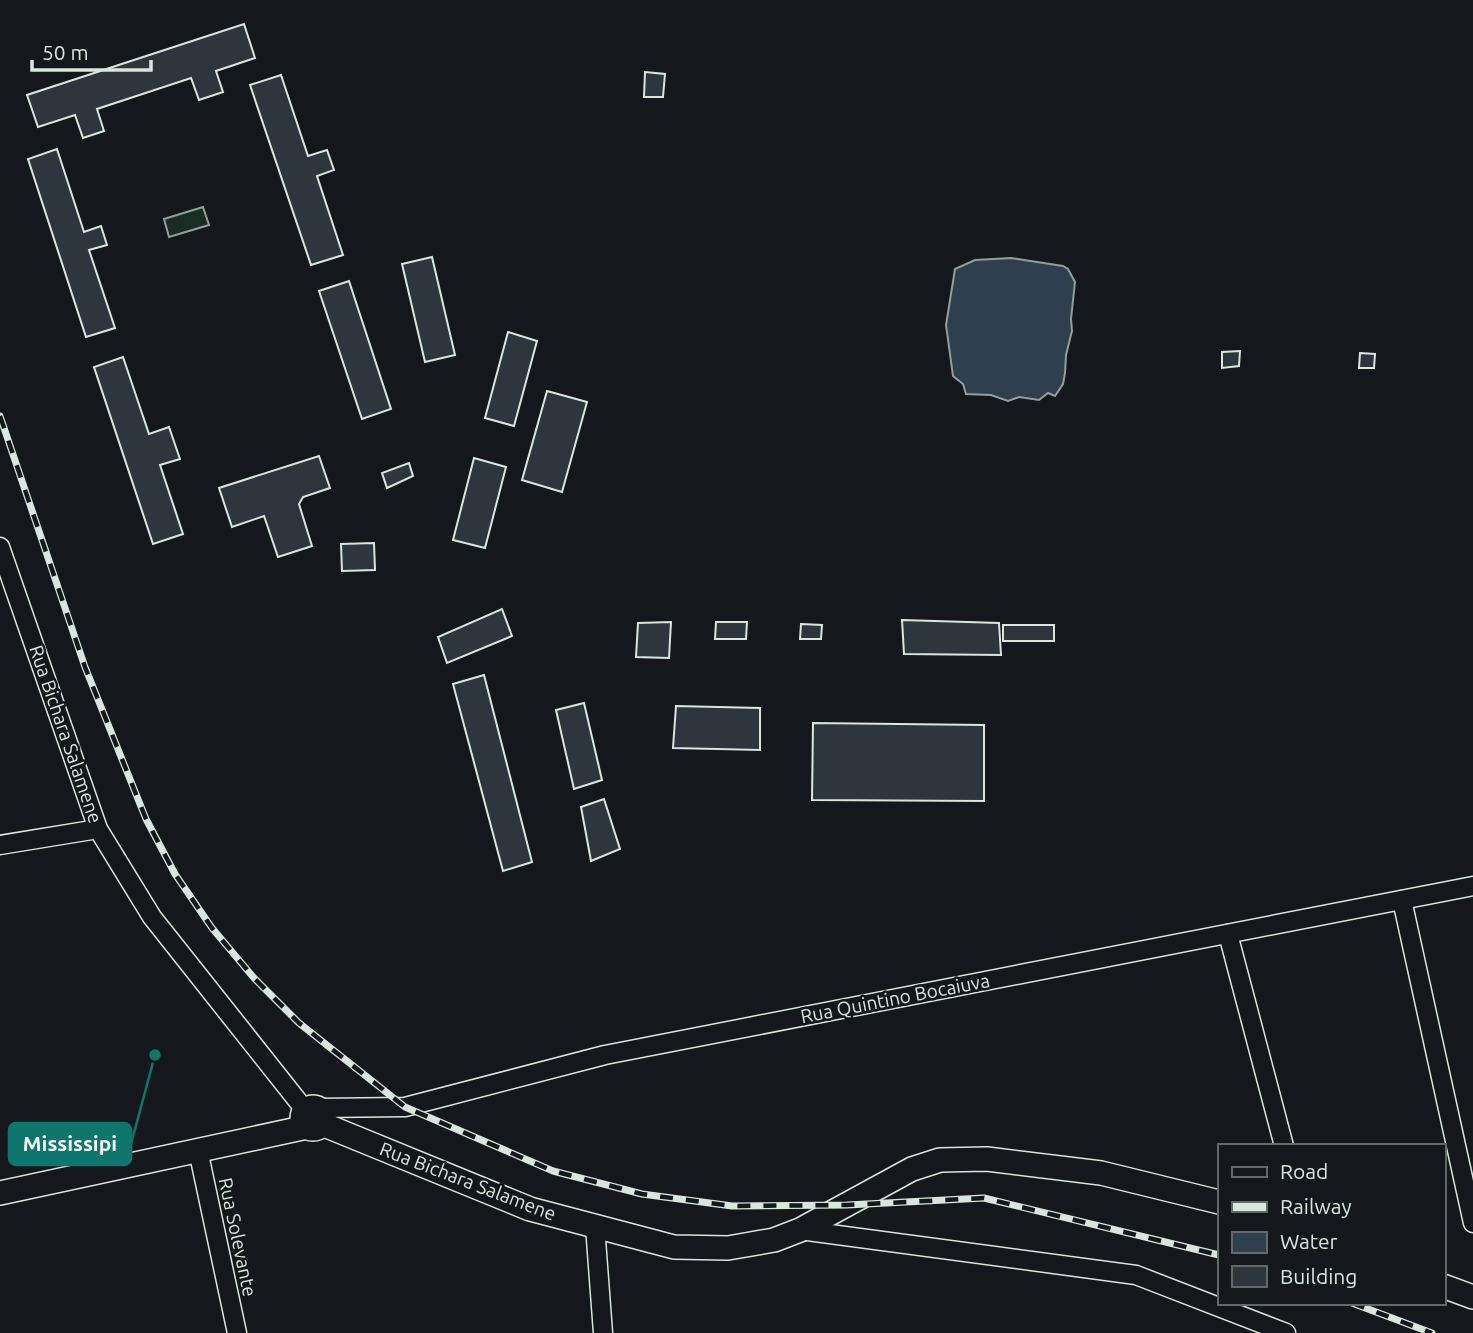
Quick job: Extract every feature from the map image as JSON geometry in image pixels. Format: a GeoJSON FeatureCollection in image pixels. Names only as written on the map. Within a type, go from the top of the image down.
{"type":"FeatureCollection","features":[{"type":"Feature","properties":{"kind":"main road","name":"Rua Quintino Bocaiuva"},"geometry":{"type":"LineString","coordinates":[[0,1193],[198,1150],[313,1117]]}},
{"type":"Feature","properties":{"kind":"main road","name":"Rua Bichara Salamene"},"geometry":{"type":"LineString","coordinates":[[313,1117],[530,1209],[674,1247],[728,1248],[774,1240],[800,1230],[912,1170],[940,1160],[986,1159],[1101,1172],[1218,1202]]}},
{"type":"Feature","properties":{"kind":"main road"},"geometry":{"type":"LineString","coordinates":[[1445,1287],[1473,1297]]}},
{"type":"Feature","properties":{"kind":"street","name":"Rua Bichara Salamene"},"geometry":{"type":"LineString","coordinates":[[0,547],[99,829],[152,917],[313,1117]]}},
{"type":"Feature","properties":{"kind":"street"},"geometry":{"type":"LineString","coordinates":[[0,845],[99,829]]}},
{"type":"Feature","properties":{"kind":"street","name":"Rua Quintino Bocaiuva"},"geometry":{"type":"LineString","coordinates":[[313,1117],[405,1107],[606,1055],[1473,886]]}},
{"type":"Feature","properties":{"kind":"street"},"geometry":{"type":"LineString","coordinates":[[1402,900],[1473,1223]]}},
{"type":"Feature","properties":{"kind":"street"},"geometry":{"type":"LineString","coordinates":[[1228,934],[1282,1144]]}},
{"type":"Feature","properties":{"kind":"street","name":"Rua Solevante"},"geometry":{"type":"LineString","coordinates":[[198,1150],[237,1333]]}},
{"type":"Feature","properties":{"kind":"street"},"geometry":{"type":"LineString","coordinates":[[595,1226],[603,1333]]}},
{"type":"Feature","properties":{"kind":"street"},"geometry":{"type":"LineString","coordinates":[[800,1230],[1136,1275],[1286,1333]]}},
{"type":"Feature","properties":{"kind":"green space"},"geometry":{"type":"Polygon","coordinates":[[[203,207],[209,225],[169,237],[164,219],[203,207]]]}},
{"type":"Feature","properties":{"kind":"water"},"geometry":{"type":"Polygon","coordinates":[[[1011,258],[1063,266],[1068,269],[1075,282],[1072,331],[1065,373],[1063,384],[1055,396],[1048,393],[1039,400],[1019,397],[1008,401],[991,395],[966,394],[963,384],[953,376],[946,325],[955,269],[975,260],[1011,258]]]}},
{"type":"Feature","properties":{"kind":"building"},"geometry":{"type":"Polygon","coordinates":[[[244,24],[255,58],[216,71],[223,92],[199,100],[191,78],[97,109],[104,131],[83,138],[75,115],[38,127],[27,95],[244,24]]]}},
{"type":"Feature","properties":{"kind":"building"},"geometry":{"type":"Polygon","coordinates":[[[645,72],[665,74],[663,97],[644,97],[645,72]]]}},
{"type":"Feature","properties":{"kind":"building"},"geometry":{"type":"Polygon","coordinates":[[[281,75],[308,156],[327,150],[334,170],[317,176],[343,255],[311,265],[250,85],[281,75]]]}},
{"type":"Feature","properties":{"kind":"building"},"geometry":{"type":"Polygon","coordinates":[[[57,149],[84,232],[101,226],[107,245],[89,250],[115,328],[86,337],[28,159],[57,149]]]}},
{"type":"Feature","properties":{"kind":"building"},"geometry":{"type":"Polygon","coordinates":[[[432,257],[455,355],[425,362],[402,264],[432,257]]]}},
{"type":"Feature","properties":{"kind":"building"},"geometry":{"type":"Polygon","coordinates":[[[349,281],[391,409],[362,419],[319,291],[349,281]]]}},
{"type":"Feature","properties":{"kind":"building"},"geometry":{"type":"Polygon","coordinates":[[[508,332],[537,341],[514,426],[485,418],[508,332]]]}},
{"type":"Feature","properties":{"kind":"building"},"geometry":{"type":"Polygon","coordinates":[[[1240,351],[1239,366],[1222,368],[1222,352],[1240,351]]]}},
{"type":"Feature","properties":{"kind":"building"},"geometry":{"type":"Polygon","coordinates":[[[1360,353],[1375,354],[1374,368],[1359,368],[1360,353]]]}},
{"type":"Feature","properties":{"kind":"building"},"geometry":{"type":"Polygon","coordinates":[[[123,357],[149,434],[169,427],[180,459],[160,465],[183,534],[153,544],[94,367],[123,357]]]}},
{"type":"Feature","properties":{"kind":"building"},"geometry":{"type":"Polygon","coordinates":[[[547,391],[587,402],[562,492],[522,480],[547,391]]]}},
{"type":"Feature","properties":{"kind":"building"},"geometry":{"type":"Polygon","coordinates":[[[319,456],[330,488],[303,497],[299,504],[312,546],[278,557],[264,516],[232,527],[219,488],[319,456]]]}},
{"type":"Feature","properties":{"kind":"building"},"geometry":{"type":"Polygon","coordinates":[[[474,458],[506,467],[485,548],[453,540],[474,458]]]}},
{"type":"Feature","properties":{"kind":"building"},"geometry":{"type":"Polygon","coordinates":[[[409,463],[413,476],[387,488],[382,473],[409,463]]]}},
{"type":"Feature","properties":{"kind":"building"},"geometry":{"type":"Polygon","coordinates":[[[374,543],[375,570],[342,571],[341,544],[374,543]]]}},
{"type":"Feature","properties":{"kind":"building"},"geometry":{"type":"Polygon","coordinates":[[[502,609],[512,636],[447,663],[438,637],[502,609]]]}},
{"type":"Feature","properties":{"kind":"building"},"geometry":{"type":"Polygon","coordinates":[[[902,620],[999,623],[1001,655],[904,654],[902,620]]]}},
{"type":"Feature","properties":{"kind":"building"},"geometry":{"type":"Polygon","coordinates":[[[671,622],[669,658],[636,657],[638,623],[671,622]]]}},
{"type":"Feature","properties":{"kind":"building"},"geometry":{"type":"Polygon","coordinates":[[[716,622],[747,622],[746,639],[715,639],[716,622]]]}},
{"type":"Feature","properties":{"kind":"building"},"geometry":{"type":"Polygon","coordinates":[[[801,624],[822,625],[821,639],[800,639],[801,624]]]}},
{"type":"Feature","properties":{"kind":"building"},"geometry":{"type":"Polygon","coordinates":[[[1003,625],[1054,625],[1054,641],[1003,641],[1003,625]]]}},
{"type":"Feature","properties":{"kind":"building"},"geometry":{"type":"Polygon","coordinates":[[[484,675],[532,862],[503,871],[453,684],[484,675]]]}},
{"type":"Feature","properties":{"kind":"building"},"geometry":{"type":"Polygon","coordinates":[[[584,703],[602,780],[574,789],[556,710],[584,703]]]}},
{"type":"Feature","properties":{"kind":"building"},"geometry":{"type":"Polygon","coordinates":[[[676,706],[760,708],[760,750],[673,748],[676,706]]]}},
{"type":"Feature","properties":{"kind":"building"},"geometry":{"type":"Polygon","coordinates":[[[813,723],[984,725],[984,801],[812,800],[813,723]]]}},
{"type":"Feature","properties":{"kind":"building"},"geometry":{"type":"Polygon","coordinates":[[[604,799],[620,849],[591,861],[581,807],[604,799]]]}},
{"type":"Feature","properties":{"kind":"railway"},"geometry":{"type":"LineString","coordinates":[[0,416],[85,667],[146,819],[175,874],[212,928],[254,978],[299,1023],[405,1107],[553,1171],[642,1194],[732,1206],[847,1205],[984,1198],[1218,1255]]}},
{"type":"Feature","properties":{"kind":"railway"},"geometry":{"type":"LineString","coordinates":[[1357,1305],[1432,1333]]}},
{"type":"Feature","properties":{"kind":"place","name":"Mississipi"},"geometry":{"type":"Point","coordinates":[155,1055]}}]}
